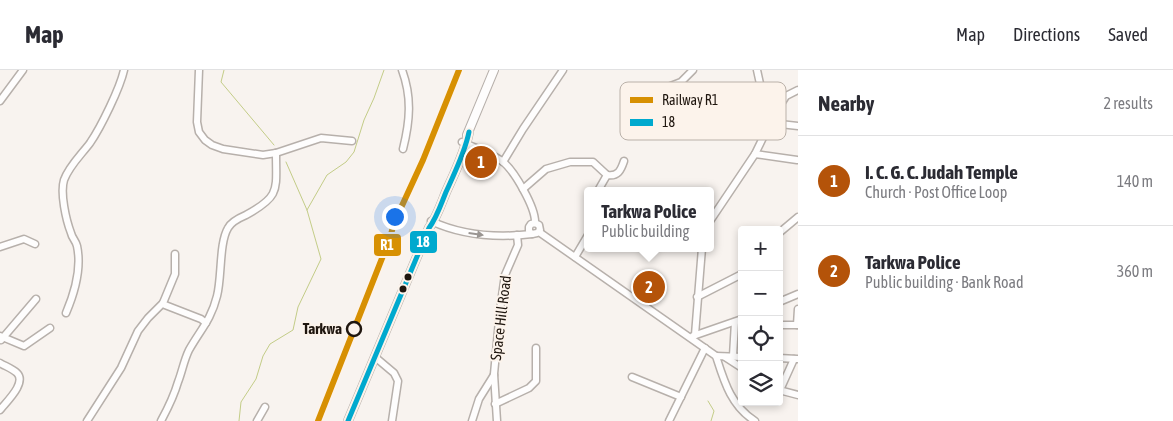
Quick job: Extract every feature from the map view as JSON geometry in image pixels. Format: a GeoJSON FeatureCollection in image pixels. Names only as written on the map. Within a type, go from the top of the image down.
{"type":"FeatureCollection","features":[{"type":"Feature","properties":{"kind":"main road"},"geometry":{"type":"LineString","coordinates":[[348,421],[494,70]]}},
{"type":"Feature","properties":{"kind":"street"},"geometry":{"type":"LineString","coordinates":[[0,101],[23,70]]}},
{"type":"Feature","properties":{"kind":"street"},"geometry":{"type":"LineString","coordinates":[[66,313],[74,293],[79,268],[77,245],[70,233],[65,209],[62,191],[64,181],[70,168],[98,129],[120,84],[124,70]]}},
{"type":"Feature","properties":{"kind":"street"},"geometry":{"type":"LineString","coordinates":[[199,70],[196,122],[199,132],[205,140],[223,149],[255,155],[276,153],[320,138],[352,141]]}},
{"type":"Feature","properties":{"kind":"street"},"geometry":{"type":"LineString","coordinates":[[402,70],[408,92],[410,112],[403,149]]}},
{"type":"Feature","properties":{"kind":"street"},"geometry":{"type":"LineString","coordinates":[[503,162],[527,122],[563,70]]}},
{"type":"Feature","properties":{"kind":"street"},"geometry":{"type":"LineString","coordinates":[[681,82],[692,70]]}},
{"type":"Feature","properties":{"kind":"street"},"geometry":{"type":"LineString","coordinates":[[786,96],[798,90]]}},
{"type":"Feature","properties":{"kind":"street"},"geometry":{"type":"LineString","coordinates":[[714,215],[755,154],[762,140]]}},
{"type":"Feature","properties":{"kind":"street"},"geometry":{"type":"LineString","coordinates":[[464,143],[503,162],[523,189],[536,217],[535,223],[529,227],[529,231],[536,233],[575,257],[692,336],[705,348],[738,366]]}},
{"type":"Feature","properties":{"kind":"street"},"geometry":{"type":"LineString","coordinates":[[161,421],[171,402],[190,350],[210,318],[219,287],[226,230],[231,223],[270,200],[274,193],[276,182],[276,153]]}},
{"type":"Feature","properties":{"kind":"street"},"geometry":{"type":"LineString","coordinates":[[755,154],[798,160]]}},
{"type":"Feature","properties":{"kind":"street"},"geometry":{"type":"LineString","coordinates":[[523,189],[546,169],[570,162],[593,162],[607,175],[614,175],[619,173],[624,161]]}},
{"type":"Feature","properties":{"kind":"street"},"geometry":{"type":"LineString","coordinates":[[600,187],[607,175]]}},
{"type":"Feature","properties":{"kind":"street"},"geometry":{"type":"LineString","coordinates":[[783,230],[798,217]]}},
{"type":"Feature","properties":{"kind":"street"},"geometry":{"type":"LineString","coordinates":[[430,224],[468,233],[492,236],[536,233]]}},
{"type":"Feature","properties":{"kind":"street","name":"Space Hill Road"},"geometry":{"type":"LineString","coordinates":[[497,421],[494,374],[505,275],[518,245],[518,235]]}},
{"type":"Feature","properties":{"kind":"street"},"geometry":{"type":"LineString","coordinates":[[0,247],[24,239],[35,244]]}},
{"type":"Feature","properties":{"kind":"street"},"geometry":{"type":"LineString","coordinates":[[575,257],[584,242]]}},
{"type":"Feature","properties":{"kind":"street"},"geometry":{"type":"LineString","coordinates":[[692,336],[702,252]]}},
{"type":"Feature","properties":{"kind":"street"},"geometry":{"type":"LineString","coordinates":[[88,421],[126,359],[138,331],[163,302],[175,274],[176,254]]}},
{"type":"Feature","properties":{"kind":"street"},"geometry":{"type":"LineString","coordinates":[[697,297],[738,276]]}},
{"type":"Feature","properties":{"kind":"street"},"geometry":{"type":"LineString","coordinates":[[783,300],[798,294]]}},
{"type":"Feature","properties":{"kind":"street"},"geometry":{"type":"LineString","coordinates":[[36,299],[1,338],[24,346],[50,328]]}},
{"type":"Feature","properties":{"kind":"street"},"geometry":{"type":"LineString","coordinates":[[163,302],[165,305],[201,319],[206,323]]}},
{"type":"Feature","properties":{"kind":"street"},"geometry":{"type":"LineString","coordinates":[[783,325],[798,325],[798,309]]}},
{"type":"Feature","properties":{"kind":"street"},"geometry":{"type":"LineString","coordinates":[[692,336],[738,321]]}},
{"type":"Feature","properties":{"kind":"street"},"geometry":{"type":"LineString","coordinates":[[733,356],[738,327]]}},
{"type":"Feature","properties":{"kind":"street"},"geometry":{"type":"LineString","coordinates":[[495,404],[534,385],[536,382],[536,348]]}},
{"type":"Feature","properties":{"kind":"street"},"geometry":{"type":"LineString","coordinates":[[670,421],[705,348]]}},
{"type":"Feature","properties":{"kind":"street"},"geometry":{"type":"LineString","coordinates":[[720,356],[738,357]]}},
{"type":"Feature","properties":{"kind":"street"},"geometry":{"type":"LineString","coordinates":[[720,356],[726,384],[732,398],[755,421]]}},
{"type":"Feature","properties":{"kind":"street"},"geometry":{"type":"LineString","coordinates":[[375,357],[397,376],[398,381],[392,421]]}},
{"type":"Feature","properties":{"kind":"street"},"geometry":{"type":"LineString","coordinates":[[783,358],[796,359],[783,383]]}},
{"type":"Feature","properties":{"kind":"street"},"geometry":{"type":"LineString","coordinates":[[0,363],[18,374],[20,378],[20,384],[0,410]]}},
{"type":"Feature","properties":{"kind":"street"},"geometry":{"type":"LineString","coordinates":[[472,421],[479,398],[494,374]]}},
{"type":"Feature","properties":{"kind":"street"},"geometry":{"type":"LineString","coordinates":[[632,378],[681,397]]}},
{"type":"Feature","properties":{"kind":"street"},"geometry":{"type":"LineString","coordinates":[[783,391],[798,395]]}},
{"type":"Feature","properties":{"kind":"street"},"geometry":{"type":"LineString","coordinates":[[257,421],[265,407]]}},
{"type":"Feature","properties":{"kind":"waterway"},"geometry":{"type":"LineString","coordinates":[[224,70],[221,82],[274,145]]}},
{"type":"Feature","properties":{"kind":"waterway"},"geometry":{"type":"LineString","coordinates":[[307,210],[327,175],[346,162],[354,152],[364,120],[384,70]]}},
{"type":"Feature","properties":{"kind":"waterway"},"geometry":{"type":"LineString","coordinates":[[239,421],[241,402],[256,379],[263,356],[270,344],[293,330],[298,307],[321,259],[307,210],[286,162]]}},
{"type":"Feature","properties":{"kind":"waterway"},"geometry":{"type":"LineString","coordinates":[[708,401],[714,411],[711,421]]}},
{"type":"Feature","properties":{"kind":"rail line","name":"R1"},"geometry":{"type":"LineString","coordinates":[[318,421],[390,238],[394,223],[423,160],[459,70]]}},
{"type":"Feature","properties":{"kind":"transit line","name":"18"},"geometry":{"type":"LineString","coordinates":[[348,421],[429,228],[437,215],[465,147],[469,132]]}},
{"type":"Feature","properties":{"kind":"place","name":"I. C. G. C. Judah Temple"},"geometry":{"type":"Point","coordinates":[481,162]}},
{"type":"Feature","properties":{"kind":"place","name":"Tarkwa Police"},"geometry":{"type":"Point","coordinates":[649,287]}},
{"type":"Feature","properties":{"kind":"place","name":"Tarkwa"},"geometry":{"type":"Point","coordinates":[354,329]}}]}
